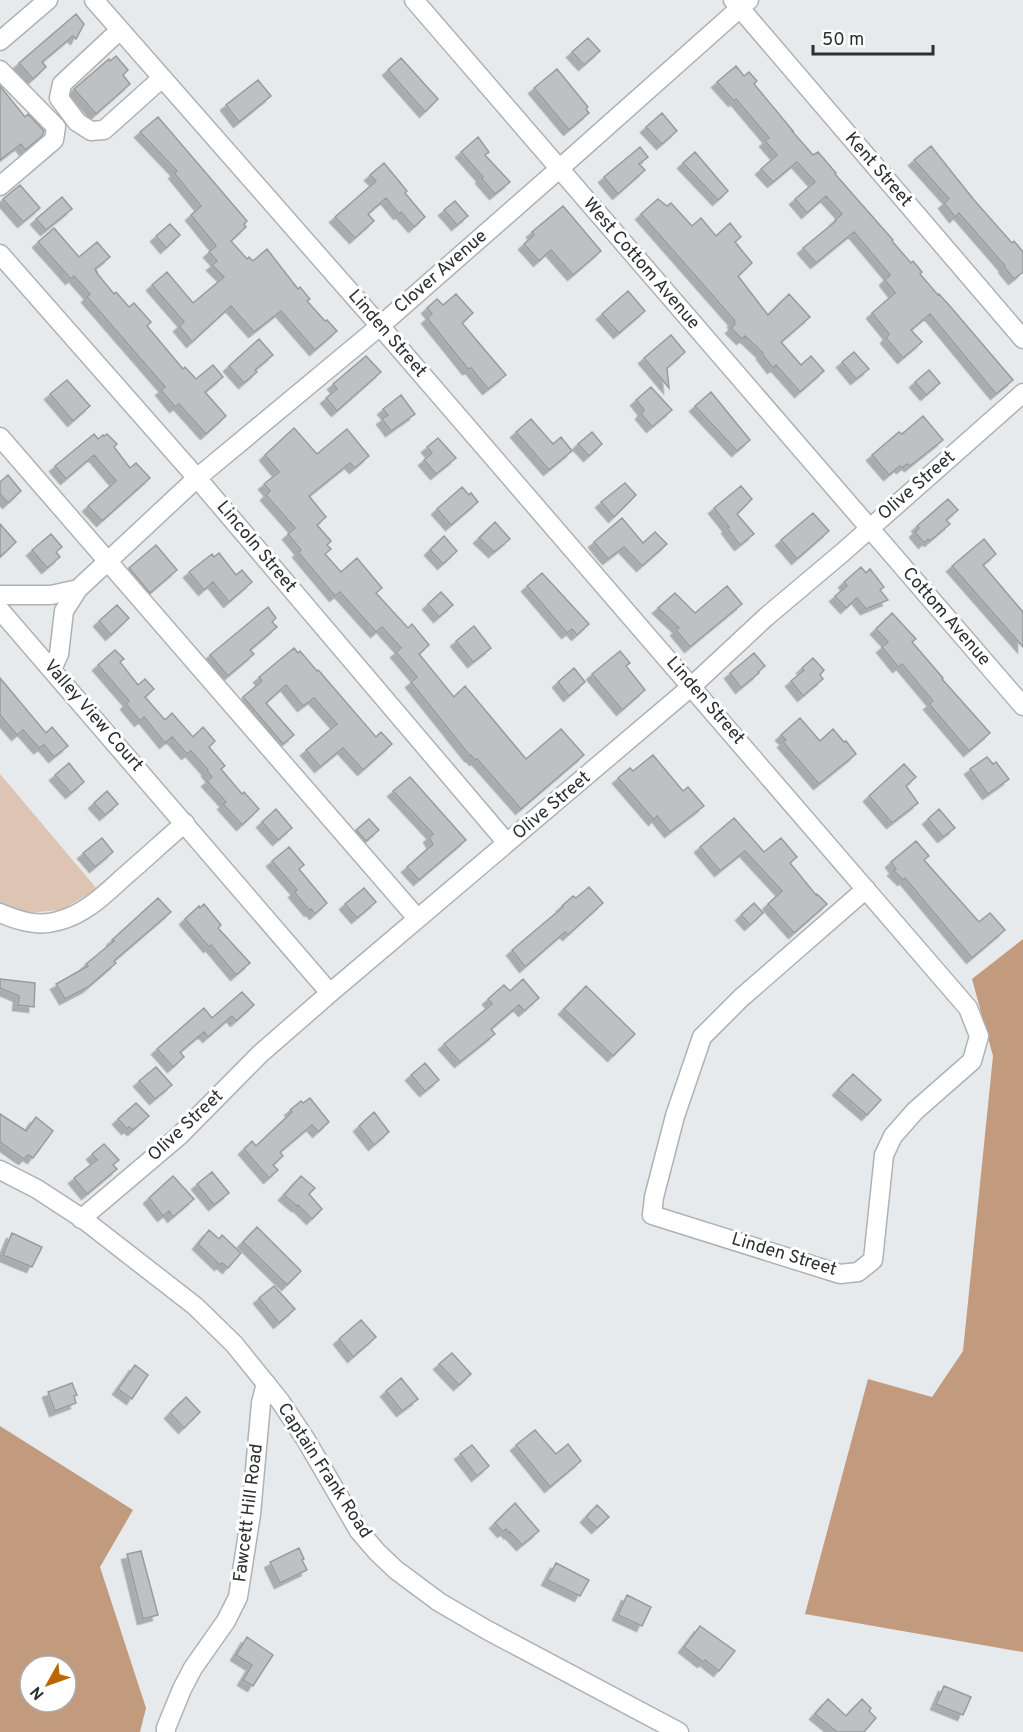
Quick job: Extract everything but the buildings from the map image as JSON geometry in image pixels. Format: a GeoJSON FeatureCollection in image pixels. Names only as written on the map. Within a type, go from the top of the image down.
{"type":"FeatureCollection","features":[{"type":"Feature","properties":{"kind":"street"},"geometry":{"type":"LineString","coordinates":[[0,41],[48,0]]}},
{"type":"Feature","properties":{"kind":"street","name":"Linden Street"},"geometry":{"type":"LineString","coordinates":[[94,0],[380,326],[692,686],[866,889],[968,1008],[979,1036],[972,1062],[915,1111],[893,1136],[884,1155],[873,1260],[858,1272],[840,1274],[652,1215],[654,1197],[675,1116],[702,1037],[741,998],[866,889]]}},
{"type":"Feature","properties":{"kind":"street","name":"West Cottom Avenue"},"geometry":{"type":"LineString","coordinates":[[414,0],[868,528]]}},
{"type":"Feature","properties":{"kind":"street","name":"Clover Avenue"},"geometry":{"type":"LineString","coordinates":[[78,589],[197,478],[380,326],[559,169],[740,2]]}},
{"type":"Feature","properties":{"kind":"street","name":"Kent Street"},"geometry":{"type":"LineString","coordinates":[[740,2],[1023,339]]}},
{"type":"Feature","properties":{"kind":"street"},"geometry":{"type":"LineString","coordinates":[[120,30],[62,84],[59,98],[77,122],[91,131],[104,130],[162,78]]}},
{"type":"Feature","properties":{"kind":"street"},"geometry":{"type":"LineString","coordinates":[[0,70],[56,127],[54,140],[0,186]]}},
{"type":"Feature","properties":{"kind":"street","name":"Lincoln Street"},"geometry":{"type":"LineString","coordinates":[[0,254],[197,478],[507,843]]}},
{"type":"Feature","properties":{"kind":"street","name":"Olive Street"},"geometry":{"type":"LineString","coordinates":[[81,1219],[179,1136],[260,1054],[692,686],[766,617],[1023,393]]}},
{"type":"Feature","properties":{"kind":"street"},"geometry":{"type":"LineString","coordinates":[[0,437],[417,918]]}},
{"type":"Feature","properties":{"kind":"street","name":"Cottom Avenue"},"geometry":{"type":"LineString","coordinates":[[868,528],[1023,706]]}},
{"type":"Feature","properties":{"kind":"street"},"geometry":{"type":"LineString","coordinates":[[0,595],[51,595],[78,589]]}},
{"type":"Feature","properties":{"kind":"street"},"geometry":{"type":"LineString","coordinates":[[52,669],[59,654],[64,611],[78,589]]}},
{"type":"Feature","properties":{"kind":"street","name":"Valley View Court"},"geometry":{"type":"LineString","coordinates":[[0,610],[330,993]]}},
{"type":"Feature","properties":{"kind":"street"},"geometry":{"type":"LineString","coordinates":[[0,914],[16,920],[45,924],[78,914],[94,903],[185,823]]}},
{"type":"Feature","properties":{"kind":"street","name":"Captain Frank Road"},"geometry":{"type":"LineString","coordinates":[[0,1170],[37,1190],[81,1219],[195,1306],[234,1344],[266,1383],[306,1440],[360,1531],[396,1570],[439,1602],[487,1630],[679,1732]]}},
{"type":"Feature","properties":{"kind":"street","name":"Fawcett Hill Road"},"geometry":{"type":"LineString","coordinates":[[166,1732],[182,1689],[197,1662],[226,1621],[238,1597],[250,1514],[261,1403],[266,1383]]}},
{"type":"Feature","properties":{"kind":"shaded area"},"geometry":{"type":"Polygon","coordinates":[[[0,774],[97,889],[61,910],[26,913],[0,904],[0,774]]]}},
{"type":"Feature","properties":{"kind":"shaded area"},"geometry":{"type":"Polygon","coordinates":[[[1023,939],[1023,1652],[805,1614],[868,1379],[932,1397],[963,1351],[993,1056],[972,979],[1023,939]]]}},
{"type":"Feature","properties":{"kind":"shaded area"},"geometry":{"type":"Polygon","coordinates":[[[0,1426],[133,1510],[100,1567],[146,1708],[140,1732],[0,1732],[0,1426]]]}}]}
